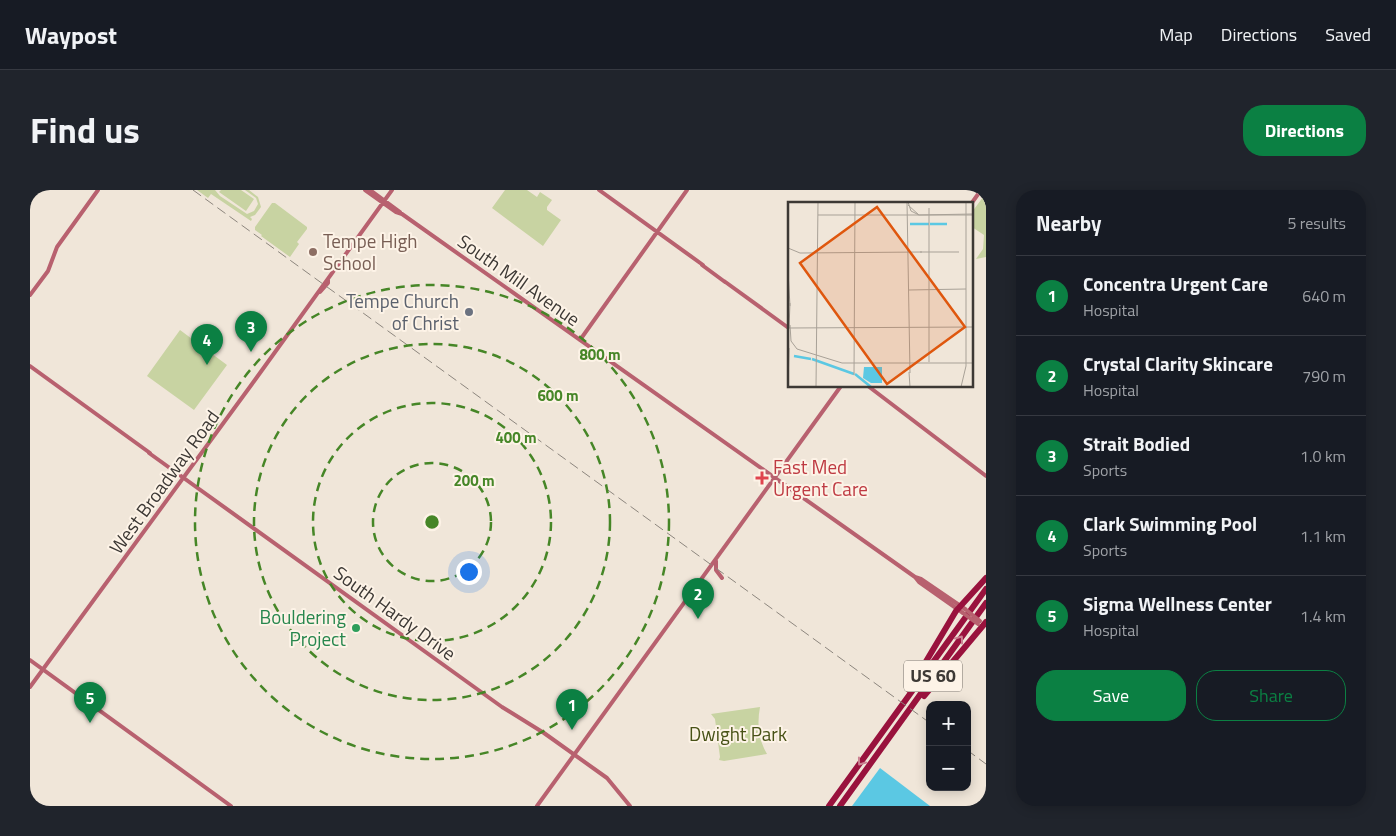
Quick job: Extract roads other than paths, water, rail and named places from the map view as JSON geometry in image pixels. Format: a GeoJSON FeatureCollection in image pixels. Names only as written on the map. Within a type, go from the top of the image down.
{"type":"FeatureCollection","features":[{"type":"Feature","properties":{"kind":"highway"},"geometry":{"type":"LineString","coordinates":[[890,722],[961,609],[986,578]]}},
{"type":"Feature","properties":{"kind":"highway","name":"US 60"},"geometry":{"type":"LineString","coordinates":[[829,806],[986,589]]}},
{"type":"Feature","properties":{"kind":"highway","name":"US 60"},"geometry":{"type":"LineString","coordinates":[[840,806],[986,603]]}},
{"type":"Feature","properties":{"kind":"highway"},"geometry":{"type":"LineString","coordinates":[[881,750],[912,709],[983,625]]}},
{"type":"Feature","properties":{"kind":"main road"},"geometry":{"type":"LineString","coordinates":[[30,295],[47,272],[58,245],[98,190]]}},
{"type":"Feature","properties":{"kind":"main road","name":"South Mill Avenue"},"geometry":{"type":"LineString","coordinates":[[365,190],[402,214],[915,577],[918,582],[983,625]]}},
{"type":"Feature","properties":{"kind":"main road","name":"South Mill Avenue"},"geometry":{"type":"LineString","coordinates":[[370,190],[384,202]]}},
{"type":"Feature","properties":{"kind":"main road","name":"West Broadway Road"},"geometry":{"type":"LineString","coordinates":[[30,687],[319,293],[392,190]]}},
{"type":"Feature","properties":{"kind":"main road"},"geometry":{"type":"LineString","coordinates":[[599,190],[788,328]]}},
{"type":"Feature","properties":{"kind":"main road"},"geometry":{"type":"LineString","coordinates":[[580,340],[687,190]]}},
{"type":"Feature","properties":{"kind":"main road"},"geometry":{"type":"LineString","coordinates":[[972,202],[981,190]]}},
{"type":"Feature","properties":{"kind":"main road","name":"South Hardy Drive"},"geometry":{"type":"LineString","coordinates":[[30,366],[502,707],[575,755],[606,778],[630,806]]}},
{"type":"Feature","properties":{"kind":"main road"},"geometry":{"type":"LineString","coordinates":[[538,806],[840,388]]}},
{"type":"Feature","properties":{"kind":"main road"},"geometry":{"type":"LineString","coordinates":[[871,388],[986,476]]}},
{"type":"Feature","properties":{"kind":"main road"},"geometry":{"type":"LineString","coordinates":[[716,561],[716,570],[722,578]]}},
{"type":"Feature","properties":{"kind":"main road"},"geometry":{"type":"LineString","coordinates":[[30,660],[232,806]]}},
{"type":"Feature","properties":{"kind":"water"},"geometry":{"type":"Polygon","coordinates":[[[880,768],[930,806],[852,806],[880,768]]]}},
{"type":"Feature","properties":{"kind":"railway"},"geometry":{"type":"LineString","coordinates":[[193,190],[926,720]]}},
{"type":"Feature","properties":{"kind":"railway"},"geometry":{"type":"LineString","coordinates":[[971,753],[986,764]]}},
{"type":"Feature","properties":{"kind":"place","name":"Tempe High School"},"geometry":{"type":"Point","coordinates":[313,252]}},
{"type":"Feature","properties":{"kind":"place","name":"Tempe Church of Christ"},"geometry":{"type":"Point","coordinates":[469,312]}},
{"type":"Feature","properties":{"kind":"place","name":"Strait Bodied"},"geometry":{"type":"Point","coordinates":[251,352]}},
{"type":"Feature","properties":{"kind":"place","name":"Clark Swimming Pool"},"geometry":{"type":"Point","coordinates":[207,365]}},
{"type":"Feature","properties":{"kind":"place","name":"Fast Med Urgent Care"},"geometry":{"type":"Point","coordinates":[762,478]}},
{"type":"Feature","properties":{"kind":"place","name":"Crystal Clarity Skincare"},"geometry":{"type":"Point","coordinates":[698,619]}},
{"type":"Feature","properties":{"kind":"place","name":"Bouldering Project"},"geometry":{"type":"Point","coordinates":[356,628]}},
{"type":"Feature","properties":{"kind":"place","name":"Sigma Wellness Center"},"geometry":{"type":"Point","coordinates":[90,723]}},
{"type":"Feature","properties":{"kind":"place","name":"Concentra Urgent Care"},"geometry":{"type":"Point","coordinates":[572,730]}},
{"type":"Feature","properties":{"kind":"park label","name":"Dwight Park"},"geometry":{"type":"Point","coordinates":[738,734]}}]}
